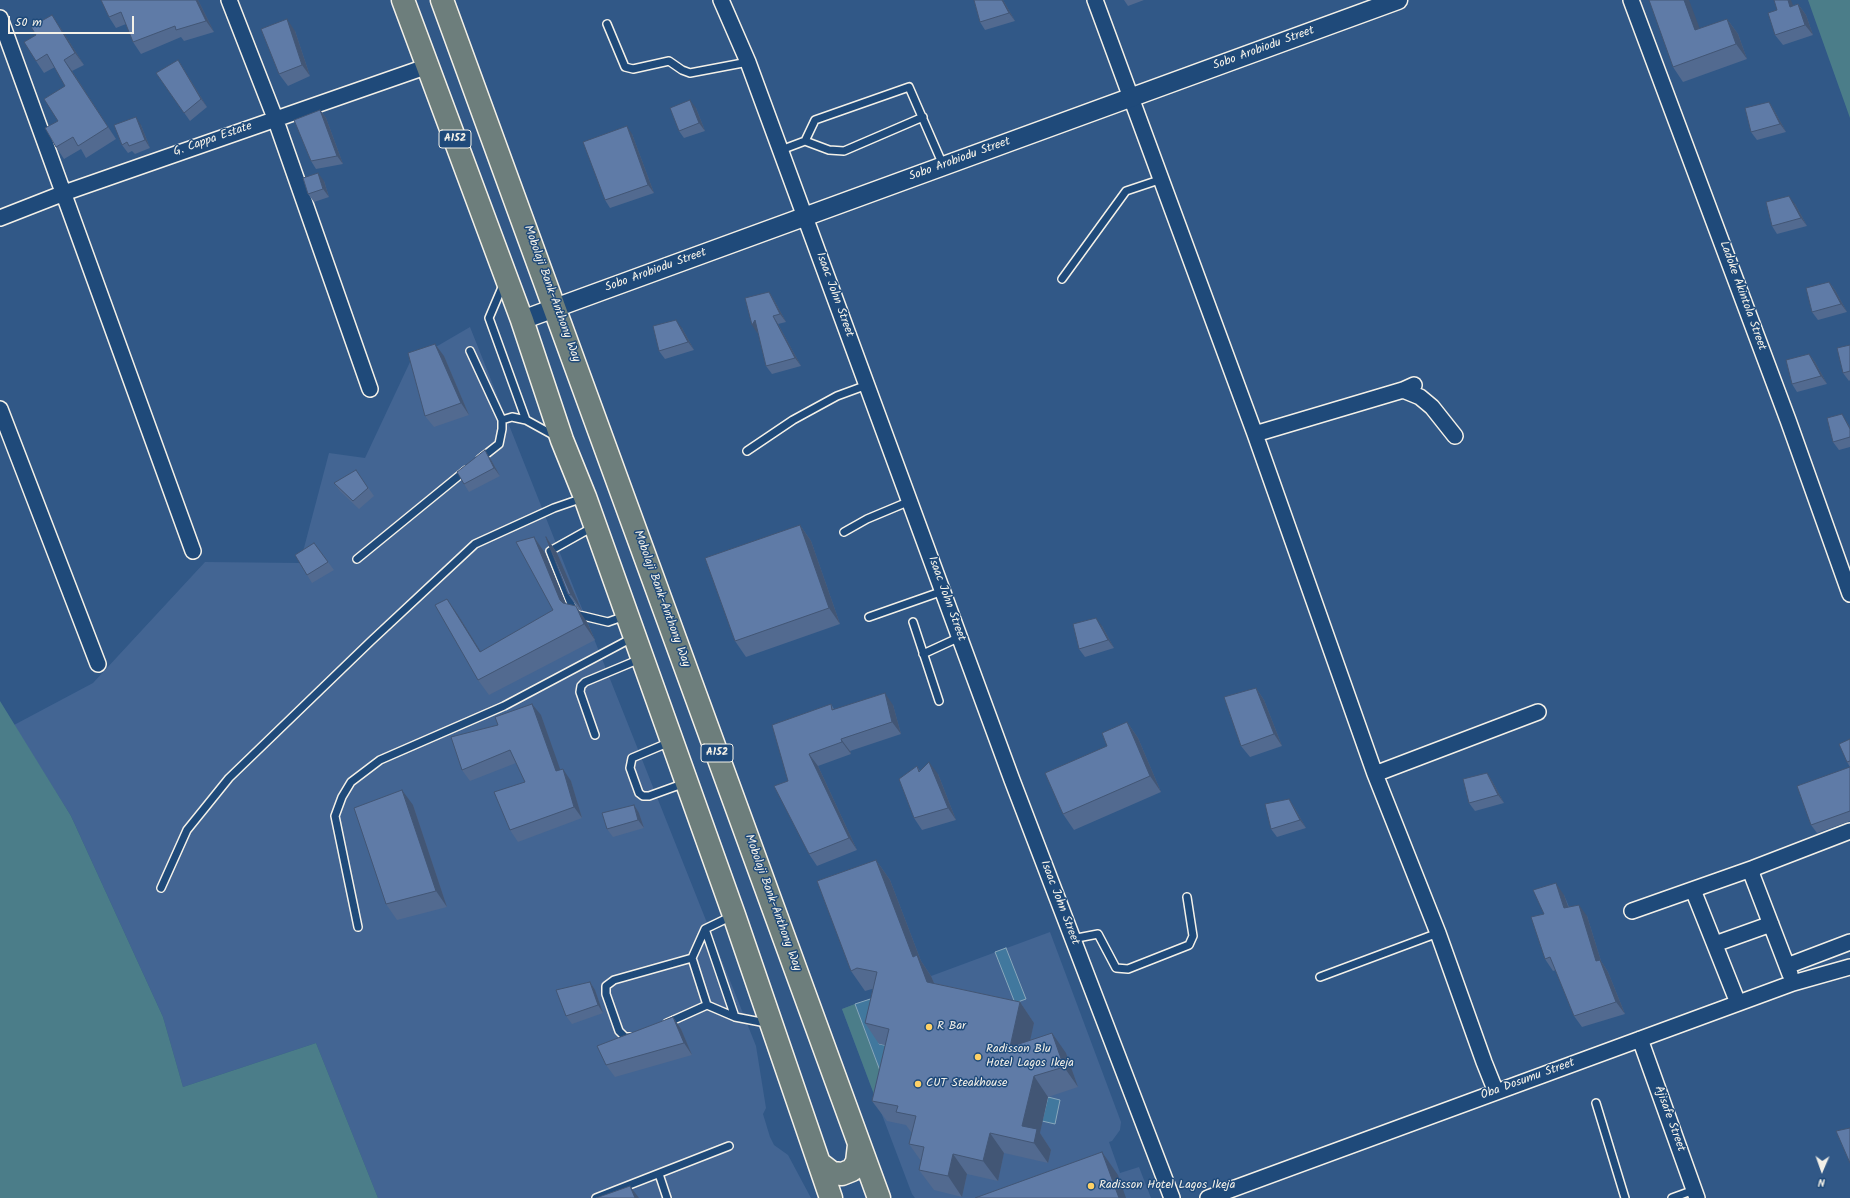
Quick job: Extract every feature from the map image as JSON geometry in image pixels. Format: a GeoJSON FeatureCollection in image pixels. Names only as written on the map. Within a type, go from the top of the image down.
{"type":"FeatureCollection","features":[{"type":"Feature","properties":{"kind":"main road","name":"A152"},"geometry":{"type":"LineString","coordinates":[[403,0],[522,320],[562,440],[585,497],[734,915],[831,1198]]}},
{"type":"Feature","properties":{"kind":"main road","name":"Mobolaji Bank-Anthony Way"},"geometry":{"type":"LineString","coordinates":[[442,0],[556,308],[879,1198]]}},
{"type":"Feature","properties":{"kind":"main road"},"geometry":{"type":"LineString","coordinates":[[819,1163],[832,1173],[842,1174],[852,1170],[857,1162],[859,1145]]}},
{"type":"Feature","properties":{"kind":"street"},"geometry":{"type":"LineString","coordinates":[[230,0],[275,118],[370,389]]}},
{"type":"Feature","properties":{"kind":"street","name":"Isaac John Street"},"geometry":{"type":"LineString","coordinates":[[721,0],[748,62],[1072,939],[1172,1198]]}},
{"type":"Feature","properties":{"kind":"street"},"geometry":{"type":"LineString","coordinates":[[1095,0],[1255,434],[1375,774],[1438,933],[1496,1092]]}},
{"type":"Feature","properties":{"kind":"street","name":"Sobo Arobiodu Street"},"geometry":{"type":"LineString","coordinates":[[522,320],[1395,0]]}},
{"type":"Feature","properties":{"kind":"street","name":"Ladoke Akintola Street"},"geometry":{"type":"LineString","coordinates":[[1631,0],[1785,413],[1850,594]]}},
{"type":"Feature","properties":{"kind":"street"},"geometry":{"type":"LineString","coordinates":[[0,18],[193,551]]}},
{"type":"Feature","properties":{"kind":"street","name":"G. Cappa Estate"},"geometry":{"type":"LineString","coordinates":[[0,218],[64,193],[275,118],[428,66]]}},
{"type":"Feature","properties":{"kind":"street"},"geometry":{"type":"LineString","coordinates":[[1255,434],[1409,388],[1432,407],[1455,436]]}},
{"type":"Feature","properties":{"kind":"street"},"geometry":{"type":"LineString","coordinates":[[0,409],[98,664]]}},
{"type":"Feature","properties":{"kind":"street"},"geometry":{"type":"LineString","coordinates":[[1375,774],[1538,712]]}},
{"type":"Feature","properties":{"kind":"street"},"geometry":{"type":"LineString","coordinates":[[1632,911],[1754,868],[1850,831]]}},
{"type":"Feature","properties":{"kind":"street"},"geometry":{"type":"LineString","coordinates":[[1754,868],[1752,875],[1788,970],[1850,942]]}},
{"type":"Feature","properties":{"kind":"street"},"geometry":{"type":"LineString","coordinates":[[1693,890],[1738,1003]]}},
{"type":"Feature","properties":{"kind":"street"},"geometry":{"type":"LineString","coordinates":[[1715,944],[1771,924]]}},
{"type":"Feature","properties":{"kind":"street","name":"Oba Dosumu Street"},"geometry":{"type":"LineString","coordinates":[[1208,1198],[1793,983],[1850,967]]}},
{"type":"Feature","properties":{"kind":"street","name":"Ajisafe Street"},"geometry":{"type":"LineString","coordinates":[[1640,1040],[1696,1194]]}},
{"type":"Feature","properties":{"kind":"lane"},"geometry":{"type":"LineString","coordinates":[[607,24],[625,67],[633,69],[669,61],[682,70],[690,73],[748,62]]}},
{"type":"Feature","properties":{"kind":"lane"},"geometry":{"type":"LineString","coordinates":[[781,150],[806,140],[815,120],[909,87],[944,166]]}},
{"type":"Feature","properties":{"kind":"lane"},"geometry":{"type":"LineString","coordinates":[[806,140],[829,150],[844,151],[923,117]]}},
{"type":"Feature","properties":{"kind":"lane"},"geometry":{"type":"LineString","coordinates":[[1062,279],[1126,191],[1162,179]]}},
{"type":"Feature","properties":{"kind":"lane"},"geometry":{"type":"LineString","coordinates":[[506,278],[489,318],[526,420]]}},
{"type":"Feature","properties":{"kind":"lane"},"geometry":{"type":"LineString","coordinates":[[356,559],[499,444],[502,420],[470,351]]}},
{"type":"Feature","properties":{"kind":"lane"},"geometry":{"type":"LineString","coordinates":[[747,451],[793,420],[837,396],[867,385]]}},
{"type":"Feature","properties":{"kind":"lane"},"geometry":{"type":"LineString","coordinates":[[502,420],[512,417],[526,420],[562,440]]}},
{"type":"Feature","properties":{"kind":"lane"},"geometry":{"type":"LineString","coordinates":[[161,888],[187,830],[229,778],[371,641],[475,544],[554,508],[585,497]]}},
{"type":"Feature","properties":{"kind":"lane"},"geometry":{"type":"LineString","coordinates":[[844,532],[867,519],[910,501]]}},
{"type":"Feature","properties":{"kind":"lane"},"geometry":{"type":"LineString","coordinates":[[595,526],[550,551],[574,614],[608,622],[627,615]]}},
{"type":"Feature","properties":{"kind":"lane"},"geometry":{"type":"LineString","coordinates":[[869,617],[943,591]]}},
{"type":"Feature","properties":{"kind":"lane"},"geometry":{"type":"LineString","coordinates":[[913,622],[939,702]]}},
{"type":"Feature","properties":{"kind":"lane"},"geometry":{"type":"LineString","coordinates":[[923,654],[960,636]]}},
{"type":"Feature","properties":{"kind":"lane"},"geometry":{"type":"LineString","coordinates":[[358,927],[335,816],[342,797],[352,782],[380,760],[504,706],[634,637]]}},
{"type":"Feature","properties":{"kind":"lane"},"geometry":{"type":"LineString","coordinates":[[595,735],[580,692],[581,686],[598,676],[642,658]]}},
{"type":"Feature","properties":{"kind":"lane"},"geometry":{"type":"LineString","coordinates":[[672,742],[632,758],[630,768],[639,794],[649,796],[687,782]]}},
{"type":"Feature","properties":{"kind":"lane"},"geometry":{"type":"LineString","coordinates":[[1072,939],[1098,934],[1116,968],[1128,969],[1190,945],[1193,936],[1187,897]]}},
{"type":"Feature","properties":{"kind":"lane"},"geometry":{"type":"LineString","coordinates":[[706,1005],[692,958],[705,929],[734,915]]}},
{"type":"Feature","properties":{"kind":"lane"},"geometry":{"type":"LineString","coordinates":[[705,929],[735,1016]]}},
{"type":"Feature","properties":{"kind":"lane"},"geometry":{"type":"LineString","coordinates":[[1320,976],[1438,933]]}},
{"type":"Feature","properties":{"kind":"lane"},"geometry":{"type":"LineString","coordinates":[[641,1034],[626,1038],[622,1035],[606,994],[606,986],[614,980],[692,958]]}},
{"type":"Feature","properties":{"kind":"lane"},"geometry":{"type":"LineString","coordinates":[[661,1026],[706,1005],[735,1016],[772,1024]]}},
{"type":"Feature","properties":{"kind":"lane"},"geometry":{"type":"LineString","coordinates":[[1596,1103],[1624,1198]]}},
{"type":"Feature","properties":{"kind":"lane"},"geometry":{"type":"LineString","coordinates":[[596,1198],[729,1146]]}},
{"type":"Feature","properties":{"kind":"lane"},"geometry":{"type":"LineString","coordinates":[[659,1174],[667,1198]]}},
{"type":"Feature","properties":{"kind":"lane"},"geometry":{"type":"LineString","coordinates":[[1672,1198],[1696,1194]]}},
{"type":"Feature","properties":{"kind":"shaded area"},"geometry":{"type":"Polygon","coordinates":[[[470,327],[756,1046],[766,1108],[763,1114],[770,1137],[774,1145],[788,1155],[811,1198],[378,1198],[316,1043],[183,1087],[163,1017],[71,816],[14,725],[93,683],[205,562],[300,563],[329,453],[365,458],[410,362],[470,327]]]}},
{"type":"Feature","properties":{"kind":"shaded area","name":"Radisson Blu Hotel Lagos Ikeja"},"geometry":{"type":"Polygon","coordinates":[[[1050,932],[1121,1122],[1120,1130],[1112,1141],[1109,1142],[1120,1173],[1139,1167],[1151,1198],[915,1198],[912,1194],[842,1009],[1050,932]]]}},
{"type":"Feature","properties":{"kind":"shaded area"},"geometry":{"type":"Polygon","coordinates":[[[1006,948],[1026,999],[1015,1003],[995,952],[1006,948]]]}},
{"type":"Feature","properties":{"kind":"shaded area"},"geometry":{"type":"Polygon","coordinates":[[[892,992],[879,1044],[894,1047],[891,1100],[855,1004],[892,992]]]}},
{"type":"Feature","properties":{"kind":"shaded area"},"geometry":{"type":"Polygon","coordinates":[[[1048,1097],[1060,1100],[1055,1124],[1042,1121],[1048,1097]]]}},
{"type":"Feature","properties":{"kind":"green space"},"geometry":{"type":"Polygon","coordinates":[[[1808,0],[1850,0],[1850,118],[1808,0]]]}},
{"type":"Feature","properties":{"kind":"green space"},"geometry":{"type":"Polygon","coordinates":[[[0,701],[71,816],[163,1017],[183,1087],[316,1043],[378,1198],[0,1198],[0,701]]]}},
{"type":"Feature","properties":{"kind":"green space"},"geometry":{"type":"Polygon","coordinates":[[[855,1004],[891,1100],[878,1105],[842,1009],[855,1004]]]}},
{"type":"Feature","properties":{"kind":"building"},"geometry":{"type":"Polygon","coordinates":[[[101,0],[196,0],[206,21],[176,30],[175,26],[133,42],[121,12],[109,17],[101,0]]]}},
{"type":"Feature","properties":{"kind":"building"},"geometry":{"type":"Polygon","coordinates":[[[974,0],[1002,0],[1009,13],[980,22],[974,0]]]}},
{"type":"Feature","properties":{"kind":"building"},"geometry":{"type":"Polygon","coordinates":[[[1649,0],[1684,0],[1695,30],[1727,19],[1736,44],[1673,67],[1649,0]]]}},
{"type":"Feature","properties":{"kind":"building"},"geometry":{"type":"Polygon","coordinates":[[[1774,0],[1788,0],[1790,7],[1798,4],[1805,25],[1775,35],[1768,13],[1777,10],[1774,0]]]}},
{"type":"Feature","properties":{"kind":"building"},"geometry":{"type":"Polygon","coordinates":[[[52,15],[75,53],[64,60],[108,127],[78,146],[73,137],[56,147],[45,128],[58,121],[44,99],[65,86],[47,54],[36,61],[24,42],[36,35],[31,27],[52,15]]]}},
{"type":"Feature","properties":{"kind":"building"},"geometry":{"type":"Polygon","coordinates":[[[287,19],[302,65],[279,74],[261,29],[287,19]]]}},
{"type":"Feature","properties":{"kind":"building"},"geometry":{"type":"Polygon","coordinates":[[[178,60],[201,99],[184,113],[156,73],[178,60]]]}},
{"type":"Feature","properties":{"kind":"building"},"geometry":{"type":"Polygon","coordinates":[[[690,100],[699,123],[679,131],[670,108],[690,100]]]}},
{"type":"Feature","properties":{"kind":"building"},"geometry":{"type":"Polygon","coordinates":[[[1769,102],[1780,124],[1751,132],[1745,108],[1769,102]]]}},
{"type":"Feature","properties":{"kind":"building"},"geometry":{"type":"Polygon","coordinates":[[[320,110],[337,156],[311,161],[294,120],[320,110]]]}},
{"type":"Feature","properties":{"kind":"building"},"geometry":{"type":"Polygon","coordinates":[[[136,117],[145,140],[129,146],[127,142],[122,145],[114,125],[136,117]]]}},
{"type":"Feature","properties":{"kind":"building"},"geometry":{"type":"Polygon","coordinates":[[[627,126],[648,185],[605,200],[583,142],[627,126]]]}},
{"type":"Feature","properties":{"kind":"building"},"geometry":{"type":"Polygon","coordinates":[[[318,173],[323,189],[308,194],[303,178],[318,173]]]}},
{"type":"Feature","properties":{"kind":"building"},"geometry":{"type":"Polygon","coordinates":[[[1789,196],[1801,218],[1772,226],[1766,202],[1789,196]]]}},
{"type":"Feature","properties":{"kind":"building"},"geometry":{"type":"Polygon","coordinates":[[[1829,282],[1841,304],[1812,312],[1806,288],[1829,282]]]}},
{"type":"Feature","properties":{"kind":"building"},"geometry":{"type":"Polygon","coordinates":[[[769,292],[780,314],[773,316],[795,358],[766,366],[755,320],[752,325],[745,298],[769,292]]]}},
{"type":"Feature","properties":{"kind":"building"},"geometry":{"type":"Polygon","coordinates":[[[676,320],[688,342],[659,351],[653,326],[676,320]]]}},
{"type":"Feature","properties":{"kind":"building"},"geometry":{"type":"Polygon","coordinates":[[[435,344],[461,403],[425,416],[408,353],[435,344]]]}},
{"type":"Feature","properties":{"kind":"building"},"geometry":{"type":"Polygon","coordinates":[[[1850,345],[1850,371],[1843,373],[1837,348],[1850,345]]]}},
{"type":"Feature","properties":{"kind":"building"},"geometry":{"type":"Polygon","coordinates":[[[1809,354],[1821,376],[1792,384],[1786,360],[1809,354]]]}},
{"type":"Feature","properties":{"kind":"building"},"geometry":{"type":"Polygon","coordinates":[[[1842,414],[1850,429],[1850,437],[1833,442],[1827,418],[1842,414]]]}},
{"type":"Feature","properties":{"kind":"building"},"geometry":{"type":"Polygon","coordinates":[[[485,450],[494,468],[464,484],[457,472],[485,450]]]}},
{"type":"Feature","properties":{"kind":"building"},"geometry":{"type":"Polygon","coordinates":[[[356,470],[368,488],[353,501],[334,483],[356,470]]]}},
{"type":"Feature","properties":{"kind":"building"},"geometry":{"type":"Polygon","coordinates":[[[800,525],[829,608],[735,641],[705,558],[800,525]]]}},
{"type":"Feature","properties":{"kind":"building"},"geometry":{"type":"Polygon","coordinates":[[[534,537],[560,600],[563,603],[576,606],[584,624],[478,680],[435,605],[447,599],[480,652],[553,610],[516,542],[534,537]]]}},
{"type":"Feature","properties":{"kind":"building"},"geometry":{"type":"Polygon","coordinates":[[[546,537],[571,595],[568,594],[546,537]]]}},
{"type":"Feature","properties":{"kind":"building"},"geometry":{"type":"Polygon","coordinates":[[[314,543],[328,562],[307,575],[295,555],[314,543]]]}},
{"type":"Feature","properties":{"kind":"building"},"geometry":{"type":"Polygon","coordinates":[[[1096,618],[1108,640],[1079,649],[1073,624],[1096,618]]]}},
{"type":"Feature","properties":{"kind":"building"},"geometry":{"type":"Polygon","coordinates":[[[1256,688],[1274,734],[1241,746],[1224,697],[1256,688]]]}},
{"type":"Feature","properties":{"kind":"building"},"geometry":{"type":"Polygon","coordinates":[[[885,693],[892,722],[841,739],[842,742],[809,754],[849,838],[809,854],[774,786],[788,781],[772,725],[831,704],[832,710],[885,693]]]}},
{"type":"Feature","properties":{"kind":"building"},"geometry":{"type":"Polygon","coordinates":[[[532,704],[556,771],[563,769],[574,807],[510,830],[494,792],[525,782],[510,750],[462,770],[451,737],[498,725],[495,717],[532,704]]]}},
{"type":"Feature","properties":{"kind":"building"},"geometry":{"type":"Polygon","coordinates":[[[1127,722],[1150,776],[1063,814],[1045,773],[1107,746],[1102,733],[1127,722]]]}},
{"type":"Feature","properties":{"kind":"building"},"geometry":{"type":"Polygon","coordinates":[[[1850,739],[1850,761],[1847,762],[1839,744],[1850,739]]]}},
{"type":"Feature","properties":{"kind":"building"},"geometry":{"type":"Polygon","coordinates":[[[929,762],[948,808],[914,818],[899,779],[917,766],[919,772],[929,762]]]}},
{"type":"Feature","properties":{"kind":"building"},"geometry":{"type":"Polygon","coordinates":[[[1850,767],[1850,811],[1811,825],[1797,786],[1850,767]]]}},
{"type":"Feature","properties":{"kind":"building"},"geometry":{"type":"Polygon","coordinates":[[[1487,773],[1498,795],[1469,803],[1463,779],[1487,773]]]}},
{"type":"Feature","properties":{"kind":"building"},"geometry":{"type":"Polygon","coordinates":[[[402,790],[436,891],[386,904],[354,808],[402,790]]]}},
{"type":"Feature","properties":{"kind":"building"},"geometry":{"type":"Polygon","coordinates":[[[1289,799],[1300,820],[1271,829],[1265,804],[1289,799]]]}},
{"type":"Feature","properties":{"kind":"building"},"geometry":{"type":"Polygon","coordinates":[[[634,805],[638,820],[607,829],[602,813],[634,805]]]}},
{"type":"Feature","properties":{"kind":"building"},"geometry":{"type":"Polygon","coordinates":[[[876,860],[913,957],[917,955],[927,982],[1020,1002],[1010,1047],[1052,1033],[1064,1067],[1034,1076],[1022,1126],[1037,1129],[1034,1143],[990,1133],[983,1161],[953,1154],[948,1176],[919,1170],[924,1147],[909,1144],[916,1116],[896,1112],[898,1106],[872,1101],[889,1029],[865,1023],[877,972],[857,968],[851,971],[817,881],[876,860]]]}},
{"type":"Feature","properties":{"kind":"building"},"geometry":{"type":"Polygon","coordinates":[[[1556,883],[1564,908],[1579,905],[1596,961],[1600,960],[1616,1002],[1574,1016],[1550,957],[1545,959],[1531,917],[1544,914],[1533,890],[1556,883]]]}},
{"type":"Feature","properties":{"kind":"building"},"geometry":{"type":"Polygon","coordinates":[[[590,982],[598,1005],[566,1016],[556,990],[590,982]]]}},
{"type":"Feature","properties":{"kind":"building"},"geometry":{"type":"Polygon","coordinates":[[[673,1017],[684,1043],[606,1065],[597,1046],[673,1017]]]}},
{"type":"Feature","properties":{"kind":"building"},"geometry":{"type":"Polygon","coordinates":[[[1850,1128],[1850,1163],[1836,1131],[1850,1128]]]}},
{"type":"Feature","properties":{"kind":"building","name":"Radisson Hotel Lagos Ikeja"},"geometry":{"type":"Polygon","coordinates":[[[1102,1152],[1119,1198],[975,1198],[1102,1152]]]}},
{"type":"Feature","properties":{"kind":"building"},"geometry":{"type":"Polygon","coordinates":[[[630,1186],[635,1198],[596,1198],[630,1186]]]}},
{"type":"Feature","properties":{"kind":"place","name":"R Bar"},"geometry":{"type":"Point","coordinates":[929,1027]}},
{"type":"Feature","properties":{"kind":"place","name":"Radisson Blu Hotel Lagos Ikeja"},"geometry":{"type":"Point","coordinates":[978,1057]}},
{"type":"Feature","properties":{"kind":"place","name":"CUT Steakhouse"},"geometry":{"type":"Point","coordinates":[918,1084]}},
{"type":"Feature","properties":{"kind":"place","name":"Radisson Hotel Lagos Ikeja"},"geometry":{"type":"Point","coordinates":[1091,1186]}}]}
